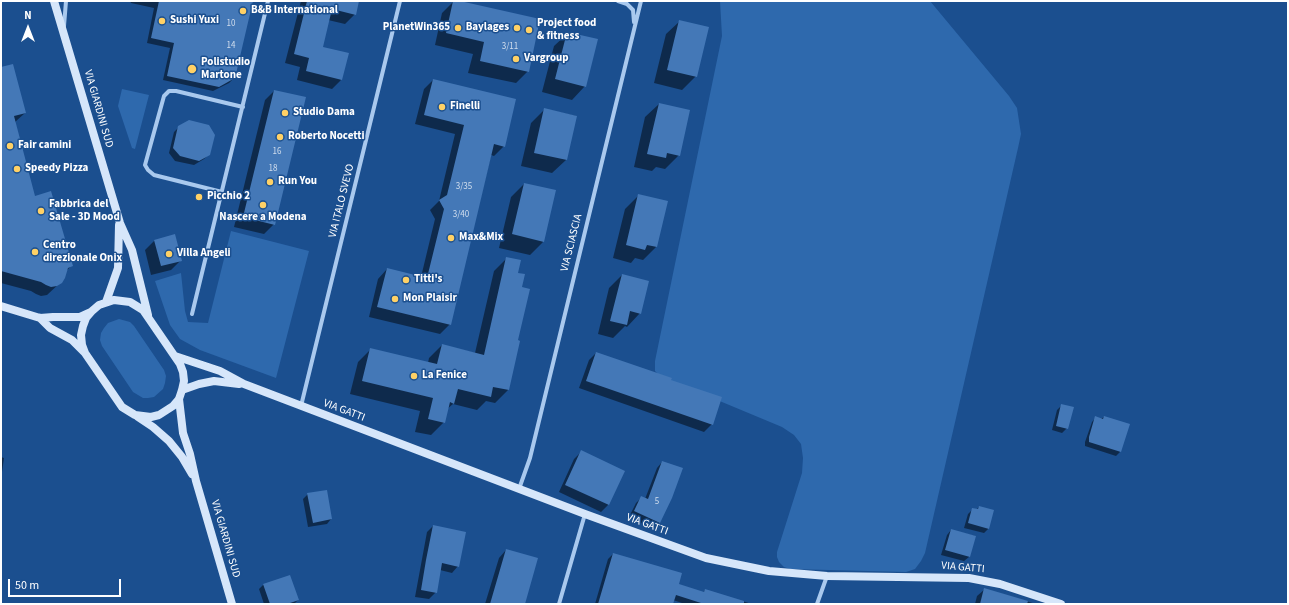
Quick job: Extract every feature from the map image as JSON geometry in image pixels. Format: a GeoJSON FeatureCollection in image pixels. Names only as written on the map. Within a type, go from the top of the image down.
{"type":"FeatureCollection","features":[{"type":"Feature","properties":{"kind":"main road","name":"VIA GIARDINI SUD"},"geometry":{"type":"LineString","coordinates":[[54,1],[120,223],[132,250],[148,316]]}},
{"type":"Feature","properties":{"kind":"main road","name":"VIA GIARDINI SUD"},"geometry":{"type":"LineString","coordinates":[[106,302],[118,268],[120,223]]}},
{"type":"Feature","properties":{"kind":"main road","name":"VIA GIARDINI SUD"},"geometry":{"type":"LineString","coordinates":[[179,399],[184,382],[183,372],[180,364],[148,316],[137,305],[122,300],[106,302],[99,305],[92,311],[86,318],[81,335],[85,353],[116,401],[122,407],[153,426],[169,441],[182,457],[196,481],[232,604]]}},
{"type":"Feature","properties":{"kind":"main road"},"geometry":{"type":"LineString","coordinates":[[1,306],[40,318],[80,317],[92,311]]}},
{"type":"Feature","properties":{"kind":"main road"},"geometry":{"type":"LineString","coordinates":[[40,318],[50,328],[72,340],[85,353]]}},
{"type":"Feature","properties":{"kind":"main road","name":"VIA GATTI"},"geometry":{"type":"LineString","coordinates":[[175,356],[220,371],[244,384],[519,489],[706,558],[769,571],[828,576],[969,578],[1000,584],[1061,604]]}},
{"type":"Feature","properties":{"kind":"main road","name":"VIA GATTI"},"geometry":{"type":"LineString","coordinates":[[182,390],[214,381],[244,384]]}},
{"type":"Feature","properties":{"kind":"main road"},"geometry":{"type":"LineString","coordinates":[[135,415],[143,417],[159,415],[173,406],[179,399]]}},
{"type":"Feature","properties":{"kind":"main road"},"geometry":{"type":"LineString","coordinates":[[179,399],[183,433],[190,454],[196,481]]}},
{"type":"Feature","properties":{"kind":"street"},"geometry":{"type":"LineString","coordinates":[[64,32],[66,1]]}},
{"type":"Feature","properties":{"kind":"street"},"geometry":{"type":"LineString","coordinates":[[192,314],[268,1]]}},
{"type":"Feature","properties":{"kind":"street","name":"VIA ITALO SVEVO"},"geometry":{"type":"LineString","coordinates":[[301,406],[400,1]]}},
{"type":"Feature","properties":{"kind":"street"},"geometry":{"type":"LineString","coordinates":[[618,1],[627,4],[633,10],[634,25]]}},
{"type":"Feature","properties":{"kind":"street","name":"VIA SCIASCIA"},"geometry":{"type":"LineString","coordinates":[[519,489],[530,458],[640,1]]}},
{"type":"Feature","properties":{"kind":"street"},"geometry":{"type":"LineString","coordinates":[[222,192],[154,175],[148,170],[146,165],[164,96],[169,91],[176,90],[242,107]]}},
{"type":"Feature","properties":{"kind":"street"},"geometry":{"type":"LineString","coordinates":[[559,604],[585,514]]}},
{"type":"Feature","properties":{"kind":"street"},"geometry":{"type":"LineString","coordinates":[[817,604],[828,576]]}},
{"type":"Feature","properties":{"kind":"shaded area"},"geometry":{"type":"Polygon","coordinates":[[[720,1],[930,1],[1009,96],[1017,108],[1021,134],[1018,148],[925,553],[915,569],[906,572],[790,569],[784,567],[779,562],[777,552],[802,473],[803,458],[801,444],[794,435],[782,427],[662,377],[655,371],[655,361],[722,36],[720,1]]]}},
{"type":"Feature","properties":{"kind":"shaded area"},"geometry":{"type":"Polygon","coordinates":[[[122,89],[149,95],[135,149],[132,148],[118,106],[122,89]]]}},
{"type":"Feature","properties":{"kind":"shaded area"},"geometry":{"type":"Polygon","coordinates":[[[231,231],[309,251],[276,378],[200,350],[180,339],[170,325],[155,281],[181,273],[185,311],[188,322],[208,323],[231,231]]]}},
{"type":"Feature","properties":{"kind":"shaded area"},"geometry":{"type":"Polygon","coordinates":[[[119,319],[130,322],[134,326],[164,370],[166,376],[163,389],[154,397],[143,398],[133,392],[102,346],[100,340],[101,333],[104,328],[108,323],[119,319]]]}},
{"type":"Feature","properties":{"kind":"building"},"geometry":{"type":"Polygon","coordinates":[[[159,1],[253,1],[235,78],[219,87],[167,76],[174,43],[151,38],[159,1]]]}},
{"type":"Feature","properties":{"kind":"building"},"geometry":{"type":"Polygon","coordinates":[[[307,1],[359,1],[356,15],[332,9],[323,47],[349,53],[342,80],[306,71],[309,58],[294,54],[307,1]]]}},
{"type":"Feature","properties":{"kind":"building"},"geometry":{"type":"Polygon","coordinates":[[[453,1],[460,1],[540,19],[529,72],[480,61],[484,42],[446,33],[453,1]]]}},
{"type":"Feature","properties":{"kind":"building"},"geometry":{"type":"Polygon","coordinates":[[[679,20],[709,27],[697,77],[667,70],[679,20]]]}},
{"type":"Feature","properties":{"kind":"building"},"geometry":{"type":"Polygon","coordinates":[[[567,32],[598,39],[586,87],[555,79],[567,32]]]}},
{"type":"Feature","properties":{"kind":"building"},"geometry":{"type":"Polygon","coordinates":[[[13,64],[26,113],[14,116],[35,196],[51,191],[73,266],[68,268],[62,283],[57,286],[51,287],[41,282],[1,271],[1,67],[13,64]]]}},
{"type":"Feature","properties":{"kind":"building"},"geometry":{"type":"Polygon","coordinates":[[[433,79],[516,99],[505,147],[494,144],[451,325],[377,307],[387,268],[427,278],[444,209],[439,200],[447,195],[464,125],[424,115],[433,79]]]}},
{"type":"Feature","properties":{"kind":"building"},"geometry":{"type":"Polygon","coordinates":[[[274,90],[306,97],[275,225],[243,217],[274,90]]]}},
{"type":"Feature","properties":{"kind":"building"},"geometry":{"type":"Polygon","coordinates":[[[659,103],[690,110],[680,156],[667,153],[666,158],[647,154],[659,103]]]}},
{"type":"Feature","properties":{"kind":"building"},"geometry":{"type":"Polygon","coordinates":[[[544,108],[577,116],[567,160],[534,153],[544,108]]]}},
{"type":"Feature","properties":{"kind":"building"},"geometry":{"type":"Polygon","coordinates":[[[189,120],[209,125],[215,135],[210,155],[199,161],[180,156],[173,148],[178,126],[189,120]]]}},
{"type":"Feature","properties":{"kind":"building"},"geometry":{"type":"Polygon","coordinates":[[[524,183],[556,190],[544,242],[512,234],[524,183]]]}},
{"type":"Feature","properties":{"kind":"building"},"geometry":{"type":"Polygon","coordinates":[[[638,194],[668,201],[657,247],[647,245],[645,250],[626,245],[638,194]]]}},
{"type":"Feature","properties":{"kind":"building","name":"Villa Angeli"},"geometry":{"type":"Polygon","coordinates":[[[175,234],[182,261],[161,266],[154,240],[175,234]]]}},
{"type":"Feature","properties":{"kind":"building"},"geometry":{"type":"Polygon","coordinates":[[[506,257],[521,260],[518,273],[525,274],[522,287],[530,289],[518,340],[520,341],[509,390],[493,387],[491,397],[458,389],[454,404],[450,402],[445,423],[428,419],[433,398],[362,381],[370,348],[437,364],[442,344],[484,355],[506,257]]]}},
{"type":"Feature","properties":{"kind":"building"},"geometry":{"type":"Polygon","coordinates":[[[622,274],[649,281],[641,314],[630,311],[627,325],[610,321],[622,274]]]}},
{"type":"Feature","properties":{"kind":"building"},"geometry":{"type":"Polygon","coordinates":[[[596,352],[722,397],[713,425],[586,381],[596,352]]]}},
{"type":"Feature","properties":{"kind":"building"},"geometry":{"type":"Polygon","coordinates":[[[1061,404],[1074,407],[1068,429],[1056,426],[1061,404]]]}},
{"type":"Feature","properties":{"kind":"building"},"geometry":{"type":"Polygon","coordinates":[[[1095,416],[1103,419],[1104,416],[1130,424],[1121,452],[1089,442],[1095,416]]]}},
{"type":"Feature","properties":{"kind":"building"},"geometry":{"type":"Polygon","coordinates":[[[581,450],[625,471],[609,505],[565,485],[581,450]]]}},
{"type":"Feature","properties":{"kind":"building"},"geometry":{"type":"Polygon","coordinates":[[[662,461],[683,468],[672,498],[660,523],[634,511],[641,496],[648,499],[662,461]]]}},
{"type":"Feature","properties":{"kind":"building"},"geometry":{"type":"Polygon","coordinates":[[[327,490],[332,519],[313,523],[307,493],[327,490]]]}},
{"type":"Feature","properties":{"kind":"building"},"geometry":{"type":"Polygon","coordinates":[[[979,506],[994,510],[989,529],[968,523],[972,508],[978,509],[979,506]]]}},
{"type":"Feature","properties":{"kind":"building"},"geometry":{"type":"Polygon","coordinates":[[[433,525],[466,532],[459,567],[442,563],[437,593],[421,590],[433,525]]]}},
{"type":"Feature","properties":{"kind":"building"},"geometry":{"type":"Polygon","coordinates":[[[951,529],[976,536],[970,557],[945,550],[951,529]]]}},
{"type":"Feature","properties":{"kind":"building"},"geometry":{"type":"Polygon","coordinates":[[[506,549],[538,558],[525,604],[490,604],[506,549]]]}},
{"type":"Feature","properties":{"kind":"building"},"geometry":{"type":"Polygon","coordinates":[[[613,553],[682,573],[679,584],[704,592],[705,589],[744,601],[744,604],[701,604],[676,595],[673,604],[598,604],[613,553]]]}},
{"type":"Feature","properties":{"kind":"building"},"geometry":{"type":"Polygon","coordinates":[[[290,575],[299,600],[287,604],[270,604],[263,584],[290,575]]]}},
{"type":"Feature","properties":{"kind":"building"},"geometry":{"type":"Polygon","coordinates":[[[984,588],[1028,601],[1027,604],[980,604],[984,588]]]}},
{"type":"Feature","properties":{"kind":"place","name":"B&B International"},"geometry":{"type":"Point","coordinates":[243,11]}},
{"type":"Feature","properties":{"kind":"place","name":"Sushi Yuxi"},"geometry":{"type":"Point","coordinates":[162,21]}},
{"type":"Feature","properties":{"kind":"place","name":"PlanetWin365"},"geometry":{"type":"Point","coordinates":[458,28]}},
{"type":"Feature","properties":{"kind":"place","name":"Baylages"},"geometry":{"type":"Point","coordinates":[517,28]}},
{"type":"Feature","properties":{"kind":"place","name":"Project food & fitness"},"geometry":{"type":"Point","coordinates":[529,30]}},
{"type":"Feature","properties":{"kind":"place","name":"Vargroup"},"geometry":{"type":"Point","coordinates":[516,59]}},
{"type":"Feature","properties":{"kind":"place","name":"Polistudio Martone"},"geometry":{"type":"Point","coordinates":[192,69]}},
{"type":"Feature","properties":{"kind":"place","name":"Finelli"},"geometry":{"type":"Point","coordinates":[442,107]}},
{"type":"Feature","properties":{"kind":"place","name":"Studio Dama"},"geometry":{"type":"Point","coordinates":[285,113]}},
{"type":"Feature","properties":{"kind":"place","name":"Roberto Nocetti"},"geometry":{"type":"Point","coordinates":[280,137]}},
{"type":"Feature","properties":{"kind":"place","name":"Fair camini"},"geometry":{"type":"Point","coordinates":[10,146]}},
{"type":"Feature","properties":{"kind":"place","name":"Speedy Pizza"},"geometry":{"type":"Point","coordinates":[17,169]}},
{"type":"Feature","properties":{"kind":"place","name":"Run You"},"geometry":{"type":"Point","coordinates":[270,182]}},
{"type":"Feature","properties":{"kind":"place","name":"Picchio 2"},"geometry":{"type":"Point","coordinates":[199,197]}},
{"type":"Feature","properties":{"kind":"place","name":"Nascere a Modena"},"geometry":{"type":"Point","coordinates":[263,205]}},
{"type":"Feature","properties":{"kind":"place","name":"Fabbrica del Sale - 3D Mood"},"geometry":{"type":"Point","coordinates":[41,211]}},
{"type":"Feature","properties":{"kind":"place","name":"Max&Mix"},"geometry":{"type":"Point","coordinates":[451,238]}},
{"type":"Feature","properties":{"kind":"place","name":"Centro direzionale Onix"},"geometry":{"type":"Point","coordinates":[35,252]}},
{"type":"Feature","properties":{"kind":"place","name":"Villa Angeli"},"geometry":{"type":"Point","coordinates":[169,254]}},
{"type":"Feature","properties":{"kind":"place","name":"Titti's"},"geometry":{"type":"Point","coordinates":[406,280]}},
{"type":"Feature","properties":{"kind":"place","name":"Mon Plaisir"},"geometry":{"type":"Point","coordinates":[395,299]}},
{"type":"Feature","properties":{"kind":"place","name":"La Fenice"},"geometry":{"type":"Point","coordinates":[414,376]}}]}
